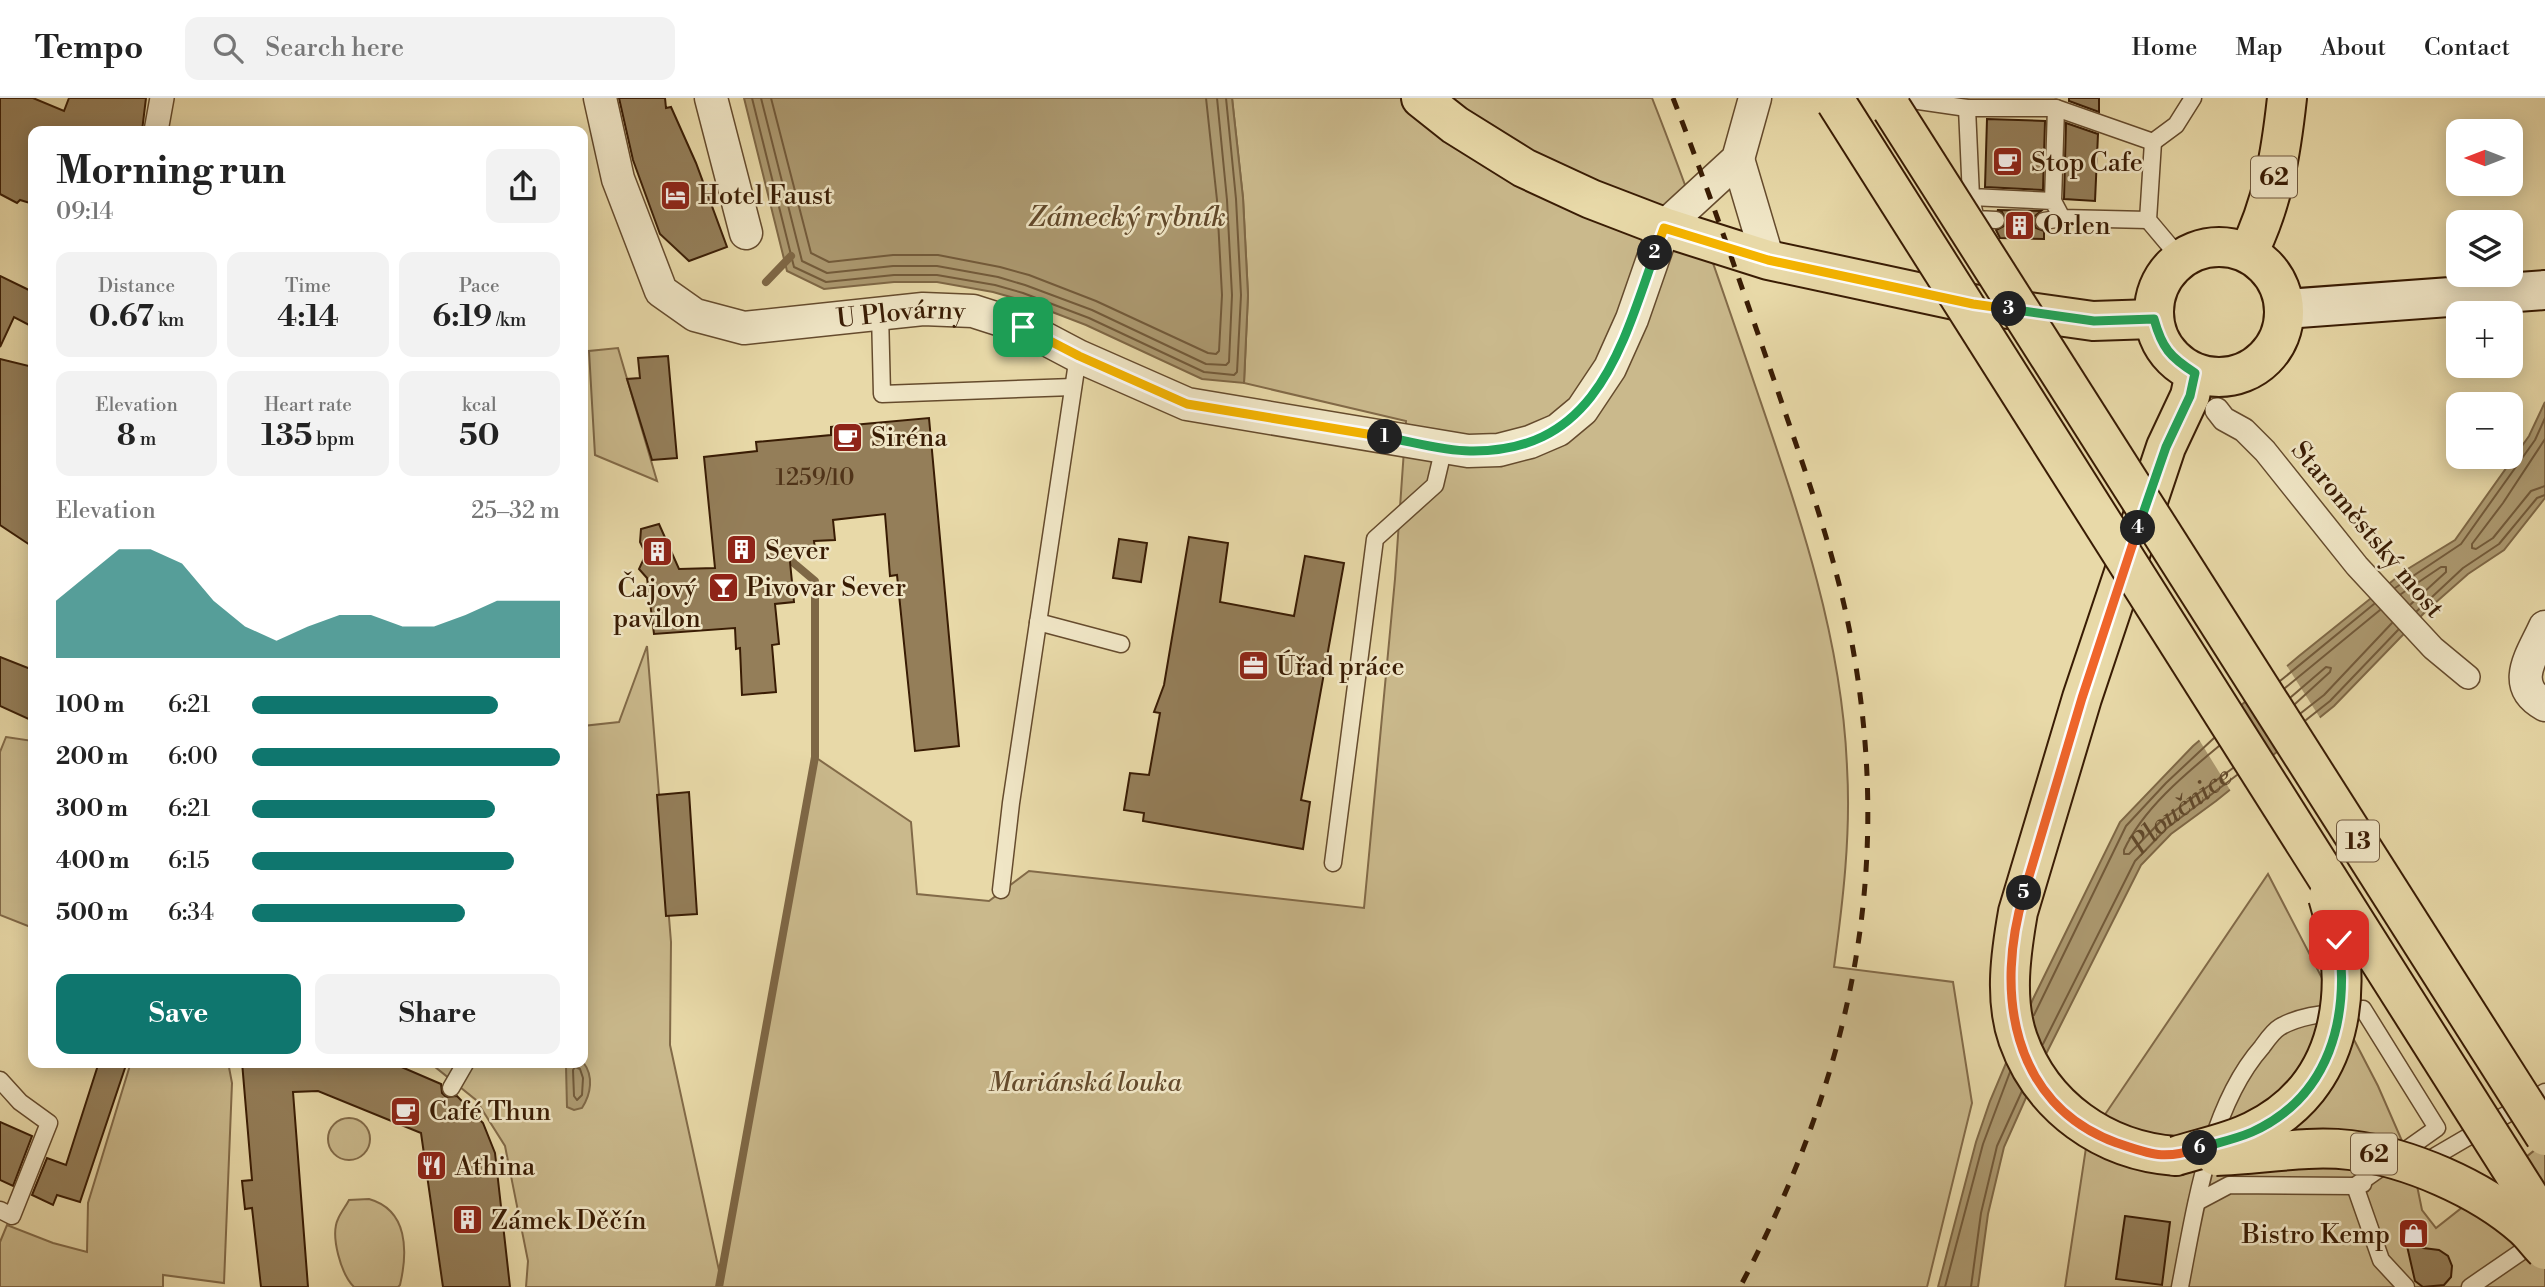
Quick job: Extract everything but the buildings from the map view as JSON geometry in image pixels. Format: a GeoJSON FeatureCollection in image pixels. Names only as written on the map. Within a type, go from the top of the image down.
{"type":"FeatureCollection","features":[{"type":"Feature","properties":{"kind":"main road"},"geometry":{"type":"LineString","coordinates":[[1421,98],[1455,125],[1524,168],[1591,199],[1664,228],[1768,260],[1973,304],[2094,321],[2154,319]]}},
{"type":"Feature","properties":{"kind":"main road","name":"13"},"geometry":{"type":"LineString","coordinates":[[1834,98],[2545,1222]]}},
{"type":"Feature","properties":{"kind":"main road","name":"62"},"geometry":{"type":"LineString","coordinates":[[2248,253],[2263,222],[2281,147],[2287,98]]}},
{"type":"Feature","properties":{"kind":"main road","name":"13"},"geometry":{"type":"LineString","coordinates":[[1891,101],[2545,1136]]}},
{"type":"Feature","properties":{"kind":"main road"},"geometry":{"type":"LineString","coordinates":[[2225,246],[2248,253],[2267,267],[2280,286],[2285,309],[2280,336],[2266,358],[2244,373],[2218,378],[2195,373],[2175,360],[2160,342],[2154,319],[2154,302],[2159,285],[2168,270],[2180,258],[2202,248],[2225,246]]}},
{"type":"Feature","properties":{"kind":"main road"},"geometry":{"type":"LineString","coordinates":[[2285,309],[2545,290]]}},
{"type":"Feature","properties":{"kind":"main road","name":"62"},"geometry":{"type":"LineString","coordinates":[[2195,373],[2190,396],[2166,447],[2082,698],[2018,912],[2012,944],[2010,978],[2017,1038],[2048,1094],[2065,1112],[2108,1139],[2151,1154],[2176,1156],[2244,1156],[2311,1149],[2348,1150],[2381,1156],[2424,1169],[2483,1198],[2524,1227],[2545,1251]]}},
{"type":"Feature","properties":{"kind":"main road"},"geometry":{"type":"LineString","coordinates":[[2176,1156],[2252,1132],[2283,1113],[2319,1073],[2333,1041],[2343,987],[2339,940],[2323,882],[2296,827]]}},
{"type":"Feature","properties":{"kind":"street"},"geometry":{"type":"LineString","coordinates":[[157,126],[162,98]]}},
{"type":"Feature","properties":{"kind":"street","name":"U Plovárny"},"geometry":{"type":"LineString","coordinates":[[600,98],[618,179],[660,291],[695,315],[744,328],[923,309],[973,311],[1023,327],[1079,356],[1187,404],[1468,451],[1499,450],[1530,442],[1558,430],[1582,410],[1610,368],[1632,320],[1664,228]]}},
{"type":"Feature","properties":{"kind":"street"},"geometry":{"type":"LineString","coordinates":[[710,98],[746,233]]}},
{"type":"Feature","properties":{"kind":"street"},"geometry":{"type":"LineString","coordinates":[[1664,228],[1738,159],[1755,98]]}},
{"type":"Feature","properties":{"kind":"street"},"geometry":{"type":"LineString","coordinates":[[1738,159],[1768,260]]}},
{"type":"Feature","properties":{"kind":"street","name":"Staroměstský most"},"geometry":{"type":"LineString","coordinates":[[2221,414],[2244,430],[2265,451],[2357,566],[2433,648],[2468,677]]}},
{"type":"Feature","properties":{"kind":"street"},"geometry":{"type":"LineString","coordinates":[[2545,627],[2526,670],[2525,686],[2533,698],[2545,705]]}},
{"type":"Feature","properties":{"kind":"lane"},"geometry":{"type":"LineString","coordinates":[[2180,258],[2148,220],[2153,142],[2176,125],[2193,98]]}},
{"type":"Feature","properties":{"kind":"lane"},"geometry":{"type":"LineString","coordinates":[[1891,101],[1967,108],[2056,108],[2153,142]]}},
{"type":"Feature","properties":{"kind":"lane"},"geometry":{"type":"LineString","coordinates":[[1967,108],[1971,198],[1976,219],[1996,220]]}},
{"type":"Feature","properties":{"kind":"lane"},"geometry":{"type":"LineString","coordinates":[[2056,108],[2053,201],[2062,218]]}},
{"type":"Feature","properties":{"kind":"lane"},"geometry":{"type":"LineString","coordinates":[[1971,198],[2053,201]]}},
{"type":"Feature","properties":{"kind":"lane"},"geometry":{"type":"LineString","coordinates":[[2044,221],[2062,218],[2148,220]]}},
{"type":"Feature","properties":{"kind":"lane"},"geometry":{"type":"LineString","coordinates":[[880,313],[882,394],[1073,387]]}},
{"type":"Feature","properties":{"kind":"lane"},"geometry":{"type":"LineString","coordinates":[[1001,890],[1011,803],[1079,356]]}},
{"type":"Feature","properties":{"kind":"lane"},"geometry":{"type":"LineString","coordinates":[[1333,863],[1375,539],[1435,485],[1444,447]]}},
{"type":"Feature","properties":{"kind":"lane"},"geometry":{"type":"LineString","coordinates":[[1038,622],[1121,644]]}},
{"type":"Feature","properties":{"kind":"lane"},"geometry":{"type":"LineString","coordinates":[[2180,1287],[2197,1202],[2222,1113],[2239,1075],[2278,1028],[2303,1018],[2363,1009],[2437,1128],[2355,1186]]}},
{"type":"Feature","properties":{"kind":"lane"},"geometry":{"type":"LineString","coordinates":[[451,1088],[463,1068]]}},
{"type":"Feature","properties":{"kind":"lane"},"geometry":{"type":"LineString","coordinates":[[0,1080],[20,1102],[48,1123],[12,1216],[0,1210]]}},
{"type":"Feature","properties":{"kind":"lane"},"geometry":{"type":"LineString","coordinates":[[2197,1202],[2229,1185],[2355,1186],[2414,1168],[2545,1092]]}},
{"type":"Feature","properties":{"kind":"lane"},"geometry":{"type":"LineString","coordinates":[[2355,1186],[2381,1260],[2406,1287]]}},
{"type":"Feature","properties":{"kind":"lane"},"geometry":{"type":"LineString","coordinates":[[2470,1287],[2545,1236]]}},
{"type":"Feature","properties":{"kind":"green space","name":"Mariánská louka"},"geometry":{"type":"Polygon","coordinates":[[[1232,98],[1652,98],[1774,442],[1804,533],[1828,625],[1843,719],[1848,792],[1845,867],[1834,967],[1953,982],[1972,1103],[1927,1287],[526,1287],[528,1261],[505,1146],[476,1100],[436,1068],[588,1068],[588,725],[619,722],[647,646],[671,942],[670,1045],[720,1275],[815,757],[911,822],[917,894],[989,901],[1029,871],[1364,908],[1395,579],[1406,421],[1244,383],[1248,295],[1243,198],[1232,98]]]}},
{"type":"Feature","properties":{"kind":"green space"},"geometry":{"type":"Polygon","coordinates":[[[618,348],[657,481],[595,455],[589,351],[618,348]]]}},
{"type":"Feature","properties":{"kind":"green space"},"geometry":{"type":"Polygon","coordinates":[[[6,737],[28,740],[28,926],[0,915],[0,752],[6,737]]]}},
{"type":"Feature","properties":{"kind":"green space"},"geometry":{"type":"Polygon","coordinates":[[[2268,874],[2378,1086],[2413,1166],[2422,1210],[2436,1228],[2545,1142],[2545,1287],[2065,1287],[2087,1141],[2268,874]]]}},
{"type":"Feature","properties":{"kind":"green space"},"geometry":{"type":"Polygon","coordinates":[[[129,1068],[229,1068],[232,1083],[224,1283],[163,1275],[163,1287],[0,1287],[0,1242],[7,1225],[53,1243],[87,1252],[88,1203],[129,1068]]]}},
{"type":"Feature","properties":{"kind":"green space"},"geometry":{"type":"Polygon","coordinates":[[[349,1118],[364,1124],[370,1139],[364,1154],[349,1160],[334,1154],[328,1139],[334,1124],[349,1118]]]}},
{"type":"Feature","properties":{"kind":"green space"},"geometry":{"type":"Polygon","coordinates":[[[369,1199],[382,1204],[391,1212],[402,1233],[404,1259],[398,1287],[354,1287],[341,1264],[335,1235],[338,1219],[349,1200],[369,1199]]]}},
{"type":"Feature","properties":{"kind":"water","name":"Zámecký rybník"},"geometry":{"type":"Polygon","coordinates":[[[744,98],[1232,98],[1243,198],[1248,295],[1244,383],[1202,379],[1086,325],[993,292],[937,282],[894,282],[824,289],[787,271],[744,98]]]}},
{"type":"Feature","properties":{"kind":"water","name":"Ploučnice"},"geometry":{"type":"Polygon","coordinates":[[[2545,402],[2545,498],[2504,550],[2468,574],[2426,611],[2334,706],[2171,834],[2141,865],[2041,1064],[2004,1147],[1988,1214],[1978,1287],[1938,1287],[1976,1142],[1990,1101],[2033,999],[2120,822],[2193,746],[2299,656],[2406,570],[2455,540],[2506,469],[2523,469],[2523,444],[2545,402]]]}},
{"type":"Feature","properties":{"kind":"water"},"geometry":{"type":"Polygon","coordinates":[[[566,1068],[586,1068],[590,1079],[585,1103],[582,1108],[574,1110],[567,1107],[566,1068]]]}},
{"type":"Feature","properties":{"kind":"pier"},"geometry":{"type":"Polygon","coordinates":[[[2285,663],[2322,721],[2281,753],[2246,697],[2285,663]]]}},
{"type":"Feature","properties":{"kind":"pier"},"geometry":{"type":"Polygon","coordinates":[[[2240,702],[2275,758],[2232,793],[2198,738],[2240,702]]]}},
{"type":"Feature","properties":{"kind":"waterway"},"geometry":{"type":"LineString","coordinates":[[766,282],[791,256]]}},
{"type":"Feature","properties":{"kind":"waterway"},"geometry":{"type":"LineString","coordinates":[[719,1287],[815,757],[815,581],[783,554]]}},
{"type":"Feature","properties":{"kind":"railway"},"geometry":{"type":"LineString","coordinates":[[1673,98],[1749,309],[1829,547],[1853,649],[1864,734],[1868,817],[1864,898],[1852,978],[1834,1056],[1809,1133],[1778,1210],[1740,1287]]}},
{"type":"Feature","properties":{"kind":"place","name":"Stop Cafe"},"geometry":{"type":"Point","coordinates":[2008,162]}},
{"type":"Feature","properties":{"kind":"place","name":"Hotel Faust"},"geometry":{"type":"Point","coordinates":[675,195]}},
{"type":"Feature","properties":{"kind":"place","name":"Orlen"},"geometry":{"type":"Point","coordinates":[2020,225]}},
{"type":"Feature","properties":{"kind":"place","name":"Siréna"},"geometry":{"type":"Point","coordinates":[848,437]}},
{"type":"Feature","properties":{"kind":"place","name":"Sever"},"geometry":{"type":"Point","coordinates":[742,550]}},
{"type":"Feature","properties":{"kind":"place","name":"Čajový pavilon"},"geometry":{"type":"Point","coordinates":[657,552]}},
{"type":"Feature","properties":{"kind":"place","name":"Pivovar Sever"},"geometry":{"type":"Point","coordinates":[723,587]}},
{"type":"Feature","properties":{"kind":"place","name":"Úřad práce"},"geometry":{"type":"Point","coordinates":[1253,666]}},
{"type":"Feature","properties":{"kind":"place","name":"Café Thun"},"geometry":{"type":"Point","coordinates":[406,1111]}},
{"type":"Feature","properties":{"kind":"place","name":"Athina"},"geometry":{"type":"Point","coordinates":[432,1166]}},
{"type":"Feature","properties":{"kind":"place","name":"Zámek Děčín"},"geometry":{"type":"Point","coordinates":[468,1220]}},
{"type":"Feature","properties":{"kind":"place","name":"Bistro Kemp"},"geometry":{"type":"Point","coordinates":[2413,1234]}},
{"type":"Feature","properties":{"kind":"route"},"geometry":{"type":"LineString","coordinates":[[1023,327],[1079,356],[1187,404],[1468,451],[1499,450],[1530,442],[1558,430],[1582,410],[1610,368],[1632,320],[1664,228],[1768,260],[1973,304],[2094,321],[2154,319],[2160,342],[2175,360],[2195,373],[2190,396],[2166,447],[2082,698],[2018,912],[2012,944],[2010,978],[2017,1038],[2048,1094],[2065,1112],[2108,1139],[2151,1154],[2176,1156],[2252,1132],[2283,1113],[2319,1073],[2339,1019],[2343,987],[2339,940]]}}]}
